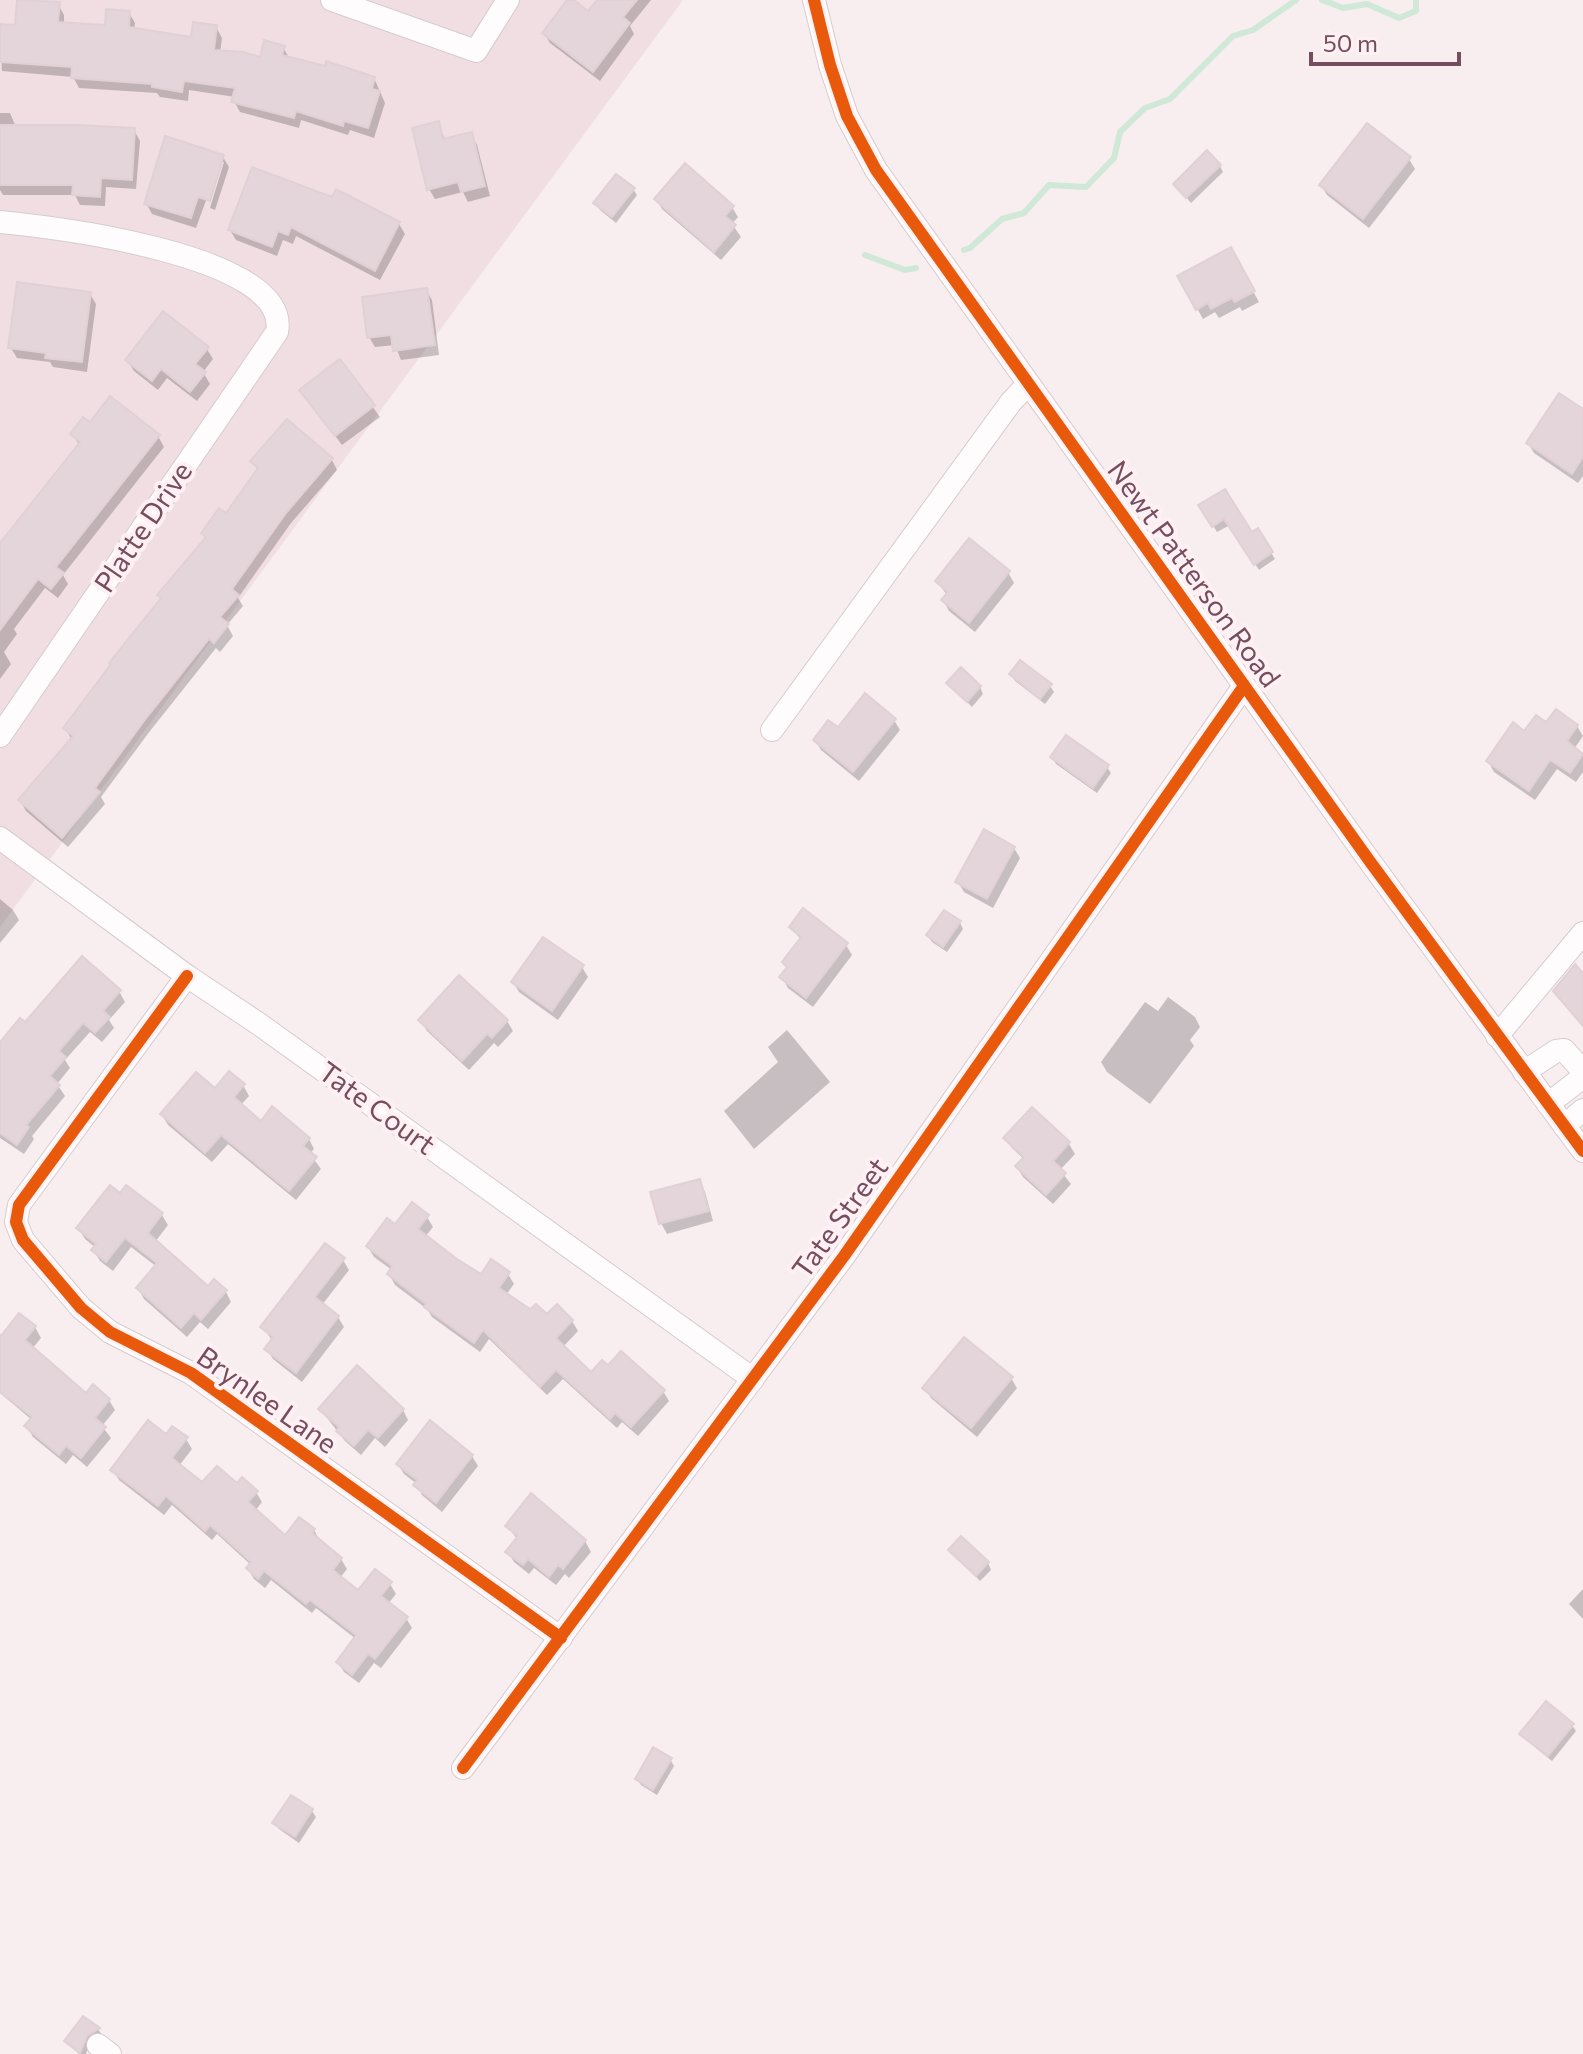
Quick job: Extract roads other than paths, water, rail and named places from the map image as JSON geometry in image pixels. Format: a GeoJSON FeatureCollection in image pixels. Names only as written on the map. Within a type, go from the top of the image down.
{"type":"FeatureCollection","features":[{"type":"Feature","properties":{"kind":"street"},"geometry":{"type":"LineString","coordinates":[[332,0],[476,51],[508,0]]}},
{"type":"Feature","properties":{"kind":"street","name":"Newt Patterson Road"},"geometry":{"type":"LineString","coordinates":[[814,0],[847,116],[876,170],[1244,686],[1583,1151]]}},
{"type":"Feature","properties":{"kind":"street","name":"Platte Drive"},"geometry":{"type":"LineString","coordinates":[[0,222],[72,230],[157,246],[220,269],[254,288],[269,301],[277,316],[277,332],[0,736]]}},
{"type":"Feature","properties":{"kind":"street"},"geometry":{"type":"LineString","coordinates":[[772,730],[1011,402],[1028,384]]}},
{"type":"Feature","properties":{"kind":"street","name":"Tate Street"},"geometry":{"type":"LineString","coordinates":[[463,1768],[844,1256],[1244,686]]}},
{"type":"Feature","properties":{"kind":"street","name":"Tate Court"},"geometry":{"type":"LineString","coordinates":[[0,838],[187,976],[259,1024],[753,1379]]}},
{"type":"Feature","properties":{"kind":"street"},"geometry":{"type":"LineString","coordinates":[[1497,1036],[1583,933]]}},
{"type":"Feature","properties":{"kind":"street","name":"Brynlee Lane"},"geometry":{"type":"LineString","coordinates":[[187,976],[19,1205],[16,1222],[23,1240],[81,1308],[110,1332],[191,1373],[561,1638]]}},
{"type":"Feature","properties":{"kind":"street"},"geometry":{"type":"LineString","coordinates":[[1524,1072],[1556,1051],[1564,1050],[1583,1074],[1548,1104]]}},
{"type":"Feature","properties":{"kind":"street"},"geometry":{"type":"LineString","coordinates":[[1564,1126],[1583,1110]]}},
{"type":"Feature","properties":{"kind":"waterway"},"geometry":{"type":"LineString","coordinates":[[964,250],[1002,219],[1024,213],[1049,185],[1086,187],[1114,158],[1120,132],[1145,108],[1170,99],[1233,36],[1253,30],[1296,0]]}},
{"type":"Feature","properties":{"kind":"waterway"},"geometry":{"type":"LineString","coordinates":[[1322,0],[1343,8],[1367,4],[1399,18],[1416,11],[1416,0]]}},
{"type":"Feature","properties":{"kind":"waterway"},"geometry":{"type":"LineString","coordinates":[[865,255],[905,270],[916,268]]}}]}
